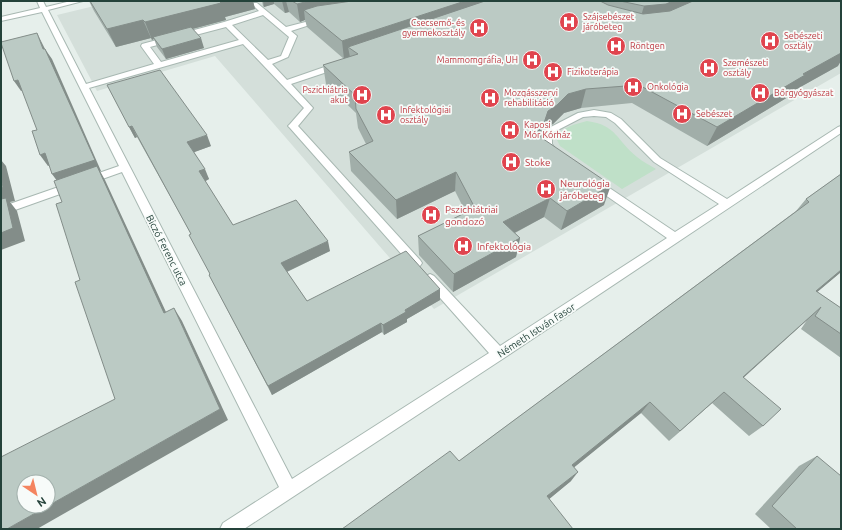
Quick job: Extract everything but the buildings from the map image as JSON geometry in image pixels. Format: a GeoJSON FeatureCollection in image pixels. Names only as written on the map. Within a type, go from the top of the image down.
{"type":"FeatureCollection","features":[{"type":"Feature","properties":{"kind":"street"},"geometry":{"type":"LineString","coordinates":[[1,20],[42,5],[80,1]]}},
{"type":"Feature","properties":{"kind":"street"},"geometry":{"type":"LineString","coordinates":[[248,2],[259,4],[264,12],[293,36],[284,58],[267,63]]}},
{"type":"Feature","properties":{"kind":"street","name":"Biczó Ferenc utca"},"geometry":{"type":"LineString","coordinates":[[42,5],[289,490]]}},
{"type":"Feature","properties":{"kind":"street"},"geometry":{"type":"LineString","coordinates":[[159,65],[145,46],[227,24],[264,12]]}},
{"type":"Feature","properties":{"kind":"street"},"geometry":{"type":"LineString","coordinates":[[285,30],[326,19]]}},
{"type":"Feature","properties":{"kind":"street"},"geometry":{"type":"LineString","coordinates":[[227,24],[267,63],[308,108],[293,126],[499,354]]}},
{"type":"Feature","properties":{"kind":"street"},"geometry":{"type":"LineString","coordinates":[[84,87],[244,41]]}},
{"type":"Feature","properties":{"kind":"street"},"geometry":{"type":"LineString","coordinates":[[286,83],[345,62]]}},
{"type":"Feature","properties":{"kind":"street"},"geometry":{"type":"LineString","coordinates":[[560,158],[550,150],[546,141],[548,132],[581,115],[594,113],[608,115],[618,122],[657,160],[727,204]]}},
{"type":"Feature","properties":{"kind":"street","name":"Németh István fasor"},"geometry":{"type":"LineString","coordinates":[[229,529],[499,354],[841,129]]}},
{"type":"Feature","properties":{"kind":"street"},"geometry":{"type":"LineString","coordinates":[[1,211],[124,167]]}},
{"type":"Feature","properties":{"kind":"street"},"geometry":{"type":"LineString","coordinates":[[584,175],[675,238]]}},
{"type":"Feature","properties":{"kind":"shaded area","name":"Kaposi Mór Kórház"},"geometry":{"type":"Polygon","coordinates":[[[115,1],[841,1],[841,73],[434,309],[215,56],[97,91],[57,15],[115,1]]]}},
{"type":"Feature","properties":{"kind":"green space"},"geometry":{"type":"Polygon","coordinates":[[[587,121],[605,126],[615,134],[637,157],[656,169],[622,189],[560,146],[556,138],[562,131],[587,121]]]}},
{"type":"Feature","properties":{"kind":"place","name":"Szájsebészet járóbeteg"},"geometry":{"type":"Point","coordinates":[569,22]}},
{"type":"Feature","properties":{"kind":"place","name":"Csecsemő- és gyermekosztály"},"geometry":{"type":"Point","coordinates":[479,28]}},
{"type":"Feature","properties":{"kind":"place","name":"Sebészeti osztály"},"geometry":{"type":"Point","coordinates":[770,41]}},
{"type":"Feature","properties":{"kind":"place","name":"Röntgen"},"geometry":{"type":"Point","coordinates":[616,46]}},
{"type":"Feature","properties":{"kind":"place","name":"Mammomgráfia, UH"},"geometry":{"type":"Point","coordinates":[532,60]}},
{"type":"Feature","properties":{"kind":"place","name":"Szemészeti osztály"},"geometry":{"type":"Point","coordinates":[709,68]}},
{"type":"Feature","properties":{"kind":"place","name":"Fizikoterápia"},"geometry":{"type":"Point","coordinates":[553,72]}},
{"type":"Feature","properties":{"kind":"place","name":"Onkológia"},"geometry":{"type":"Point","coordinates":[633,87]}},
{"type":"Feature","properties":{"kind":"place","name":"Bőrgyógyászat"},"geometry":{"type":"Point","coordinates":[760,93]}},
{"type":"Feature","properties":{"kind":"place","name":"Pszichiátria akut"},"geometry":{"type":"Point","coordinates":[362,95]}},
{"type":"Feature","properties":{"kind":"place","name":"Mozgásszervi rehabilitáció"},"geometry":{"type":"Point","coordinates":[490,98]}},
{"type":"Feature","properties":{"kind":"place","name":"Sebészet"},"geometry":{"type":"Point","coordinates":[682,114]}},
{"type":"Feature","properties":{"kind":"place","name":"Infektológiai osztály"},"geometry":{"type":"Point","coordinates":[386,115]}},
{"type":"Feature","properties":{"kind":"place","name":"Kaposi Mór Kórház"},"geometry":{"type":"Point","coordinates":[510,130]}},
{"type":"Feature","properties":{"kind":"place","name":"Stoke"},"geometry":{"type":"Point","coordinates":[511,162]}},
{"type":"Feature","properties":{"kind":"place","name":"Neurológia járóbeteg"},"geometry":{"type":"Point","coordinates":[546,189]}},
{"type":"Feature","properties":{"kind":"place","name":"Pszichiátriai gondozó"},"geometry":{"type":"Point","coordinates":[431,215]}},
{"type":"Feature","properties":{"kind":"place","name":"Infektológia"},"geometry":{"type":"Point","coordinates":[463,246]}}]}
